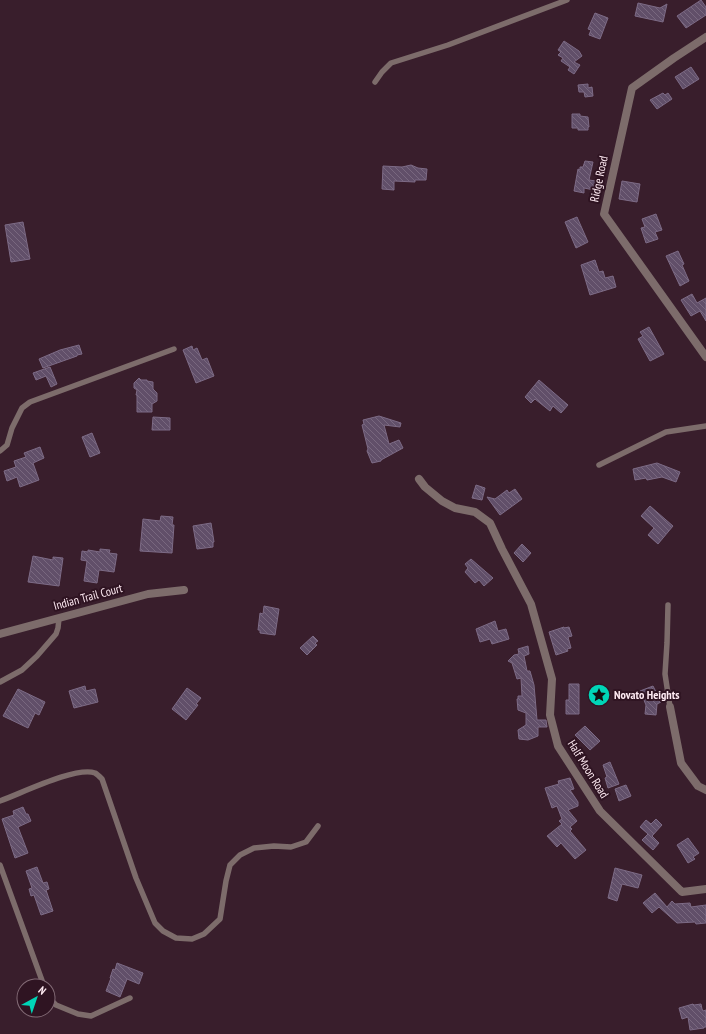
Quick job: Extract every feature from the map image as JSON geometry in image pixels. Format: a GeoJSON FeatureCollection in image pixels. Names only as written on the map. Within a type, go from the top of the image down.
{"type":"FeatureCollection","features":[{"type":"Feature","properties":{"kind":"street","name":"Ridge Road"},"geometry":{"type":"LineString","coordinates":[[706,37],[632,88],[604,214],[706,357]]}},
{"type":"Feature","properties":{"kind":"street","name":"Half Moon Road"},"geometry":{"type":"LineString","coordinates":[[419,478],[425,487],[442,501],[455,508],[475,512],[490,523],[531,604],[552,679],[550,715],[558,746],[600,811],[682,892],[706,889]]}},
{"type":"Feature","properties":{"kind":"street","name":"Indian Trail Court"},"geometry":{"type":"LineString","coordinates":[[0,634],[148,594],[184,590]]}},
{"type":"Feature","properties":{"kind":"street"},"geometry":{"type":"LineString","coordinates":[[670,707],[681,763],[698,786],[706,790]]}},
{"type":"Feature","properties":{"kind":"lane"},"geometry":{"type":"LineString","coordinates":[[375,82],[391,63],[448,45],[567,0]]}},
{"type":"Feature","properties":{"kind":"lane"},"geometry":{"type":"LineString","coordinates":[[0,451],[7,445],[14,423],[22,408],[30,402],[174,349]]}},
{"type":"Feature","properties":{"kind":"lane"},"geometry":{"type":"LineString","coordinates":[[599,465],[666,432],[706,426]]}},
{"type":"Feature","properties":{"kind":"lane"},"geometry":{"type":"LineString","coordinates":[[668,605],[665,674],[670,707]]}},
{"type":"Feature","properties":{"kind":"lane"},"geometry":{"type":"LineString","coordinates":[[0,682],[22,670],[37,656],[56,634],[59,618]]}},
{"type":"Feature","properties":{"kind":"lane"},"geometry":{"type":"LineString","coordinates":[[0,801],[45,782],[75,773],[95,773],[102,779],[136,878],[155,923],[163,931],[176,938],[192,939],[204,934],[220,919],[230,865],[240,855],[254,848],[274,846],[291,847],[306,842],[318,826]]}},
{"type":"Feature","properties":{"kind":"lane"},"geometry":{"type":"LineString","coordinates":[[0,865],[41,978]]}},
{"type":"Feature","properties":{"kind":"lane"},"geometry":{"type":"LineString","coordinates":[[56,1005],[78,1014],[91,1016],[130,998]]}},
{"type":"Feature","properties":{"kind":"building"},"geometry":{"type":"Polygon","coordinates":[[[701,0],[706,7],[706,15],[686,28],[677,16],[701,0]]]}},
{"type":"Feature","properties":{"kind":"building"},"geometry":{"type":"Polygon","coordinates":[[[638,3],[660,8],[667,4],[663,22],[635,16],[638,3]]]}},
{"type":"Feature","properties":{"kind":"building"},"geometry":{"type":"Polygon","coordinates":[[[595,13],[608,18],[600,39],[589,35],[591,30],[588,29],[595,13]]]}},
{"type":"Feature","properties":{"kind":"building"},"geometry":{"type":"Polygon","coordinates":[[[564,41],[579,51],[582,56],[574,62],[580,65],[574,74],[568,70],[570,67],[561,61],[563,58],[558,55],[561,52],[558,50],[564,41]]]}},
{"type":"Feature","properties":{"kind":"building"},"geometry":{"type":"Polygon","coordinates":[[[691,67],[699,79],[683,89],[675,77],[691,67]]]}},
{"type":"Feature","properties":{"kind":"building"},"geometry":{"type":"Polygon","coordinates":[[[588,84],[588,88],[592,87],[593,96],[585,97],[584,92],[579,92],[578,85],[588,84]]]}},
{"type":"Feature","properties":{"kind":"building"},"geometry":{"type":"Polygon","coordinates":[[[663,93],[665,95],[668,93],[672,99],[657,109],[650,100],[663,93]]]}},
{"type":"Feature","properties":{"kind":"building"},"geometry":{"type":"Polygon","coordinates":[[[572,114],[580,114],[580,116],[588,117],[588,130],[578,130],[578,128],[572,128],[572,114]]]}},
{"type":"Feature","properties":{"kind":"building"},"geometry":{"type":"Polygon","coordinates":[[[585,161],[593,162],[589,180],[596,181],[594,190],[584,188],[584,193],[574,191],[578,169],[580,170],[580,167],[583,167],[585,161]]]}},
{"type":"Feature","properties":{"kind":"building"},"geometry":{"type":"Polygon","coordinates":[[[411,165],[418,168],[427,169],[426,180],[415,180],[415,182],[394,181],[394,190],[382,189],[383,166],[402,167],[411,165]]]}},
{"type":"Feature","properties":{"kind":"building"},"geometry":{"type":"Polygon","coordinates":[[[622,181],[640,184],[637,202],[619,199],[622,181]]]}},
{"type":"Feature","properties":{"kind":"building"},"geometry":{"type":"Polygon","coordinates":[[[656,214],[662,230],[655,232],[658,239],[646,243],[641,228],[645,227],[642,219],[656,214]]]}},
{"type":"Feature","properties":{"kind":"building"},"geometry":{"type":"Polygon","coordinates":[[[577,217],[588,242],[576,248],[565,222],[577,217]]]}},
{"type":"Feature","properties":{"kind":"building"},"geometry":{"type":"Polygon","coordinates":[[[23,222],[30,259],[11,262],[5,225],[23,222]]]}},
{"type":"Feature","properties":{"kind":"building"},"geometry":{"type":"Polygon","coordinates":[[[678,251],[689,281],[680,286],[666,256],[678,251]]]}},
{"type":"Feature","properties":{"kind":"building"},"geometry":{"type":"Polygon","coordinates":[[[595,260],[599,272],[603,271],[605,278],[613,276],[616,287],[590,295],[581,265],[595,260]]]}},
{"type":"Feature","properties":{"kind":"building"},"geometry":{"type":"Polygon","coordinates":[[[692,294],[697,303],[706,298],[706,321],[700,311],[691,316],[681,300],[692,294]]]}},
{"type":"Feature","properties":{"kind":"building"},"geometry":{"type":"Polygon","coordinates":[[[649,327],[664,354],[650,361],[638,339],[643,336],[640,332],[649,327]]]}},
{"type":"Feature","properties":{"kind":"building"},"geometry":{"type":"Polygon","coordinates":[[[79,345],[82,354],[43,368],[39,359],[60,350],[79,345]]]}},
{"type":"Feature","properties":{"kind":"building"},"geometry":{"type":"Polygon","coordinates":[[[192,346],[193,350],[197,348],[202,360],[207,358],[214,376],[196,383],[183,350],[192,346]]]}},
{"type":"Feature","properties":{"kind":"building"},"geometry":{"type":"Polygon","coordinates":[[[50,367],[57,384],[51,387],[46,376],[36,380],[33,373],[50,367]]]}},
{"type":"Feature","properties":{"kind":"building"},"geometry":{"type":"Polygon","coordinates":[[[139,378],[141,380],[153,382],[153,389],[157,393],[157,401],[152,404],[152,412],[137,412],[137,390],[134,388],[134,383],[139,378]]]}},
{"type":"Feature","properties":{"kind":"building"},"geometry":{"type":"Polygon","coordinates":[[[539,380],[568,405],[561,413],[553,406],[550,411],[535,399],[531,403],[525,397],[539,380]]]}},
{"type":"Feature","properties":{"kind":"building"},"geometry":{"type":"Polygon","coordinates":[[[379,416],[401,423],[400,427],[384,425],[389,444],[399,440],[403,448],[381,461],[372,463],[367,451],[368,449],[362,425],[364,424],[363,420],[379,416]]]}},
{"type":"Feature","properties":{"kind":"building"},"geometry":{"type":"Polygon","coordinates":[[[153,417],[170,418],[170,430],[152,430],[153,417]]]}},
{"type":"Feature","properties":{"kind":"building"},"geometry":{"type":"Polygon","coordinates":[[[92,433],[100,453],[90,457],[82,437],[92,433]]]}},
{"type":"Feature","properties":{"kind":"building"},"geometry":{"type":"Polygon","coordinates":[[[40,447],[44,458],[33,463],[39,480],[20,487],[17,477],[7,481],[4,471],[16,467],[14,461],[26,457],[24,453],[40,447]]]}},
{"type":"Feature","properties":{"kind":"building"},"geometry":{"type":"Polygon","coordinates":[[[657,463],[680,472],[676,482],[662,477],[647,480],[646,478],[635,480],[633,469],[657,463]]]}},
{"type":"Feature","properties":{"kind":"building"},"geometry":{"type":"Polygon","coordinates":[[[476,485],[485,488],[482,500],[472,498],[476,485]]]}},
{"type":"Feature","properties":{"kind":"building"},"geometry":{"type":"Polygon","coordinates":[[[515,489],[522,499],[500,515],[487,497],[495,499],[507,490],[509,493],[515,489]]]}},
{"type":"Feature","properties":{"kind":"building"},"geometry":{"type":"Polygon","coordinates":[[[650,506],[673,526],[658,544],[648,535],[654,528],[641,516],[650,506]]]}},
{"type":"Feature","properties":{"kind":"building"},"geometry":{"type":"Polygon","coordinates":[[[161,516],[173,517],[172,525],[174,525],[172,553],[140,551],[143,519],[160,521],[161,516]]]}},
{"type":"Feature","properties":{"kind":"building"},"geometry":{"type":"Polygon","coordinates":[[[211,523],[214,542],[213,547],[197,549],[193,526],[211,523]]]}},
{"type":"Feature","properties":{"kind":"building"},"geometry":{"type":"Polygon","coordinates":[[[522,544],[531,553],[523,562],[514,553],[522,544]]]}},
{"type":"Feature","properties":{"kind":"building"},"geometry":{"type":"Polygon","coordinates":[[[100,549],[110,550],[109,553],[117,554],[114,572],[99,570],[97,583],[84,581],[87,561],[81,560],[82,551],[88,552],[88,550],[100,552],[100,549]]]}},
{"type":"Feature","properties":{"kind":"building"},"geometry":{"type":"Polygon","coordinates":[[[33,556],[53,560],[53,557],[63,558],[59,586],[28,582],[33,556]]]}},
{"type":"Feature","properties":{"kind":"building"},"geometry":{"type":"Polygon","coordinates":[[[471,559],[493,578],[484,586],[479,580],[475,583],[465,572],[468,568],[465,564],[471,559]]]}},
{"type":"Feature","properties":{"kind":"building"},"geometry":{"type":"Polygon","coordinates":[[[264,606],[279,609],[275,635],[260,633],[260,630],[258,630],[260,613],[263,614],[264,606]]]}},
{"type":"Feature","properties":{"kind":"building"},"geometry":{"type":"Polygon","coordinates":[[[495,621],[498,631],[506,629],[509,639],[492,644],[490,639],[480,642],[476,629],[495,621]]]}},
{"type":"Feature","properties":{"kind":"building"},"geometry":{"type":"Polygon","coordinates":[[[564,627],[569,627],[572,636],[568,637],[571,648],[567,649],[568,651],[556,655],[549,632],[564,627]]]}},
{"type":"Feature","properties":{"kind":"building"},"geometry":{"type":"Polygon","coordinates":[[[313,636],[318,641],[315,643],[317,645],[307,655],[300,648],[313,636]]]}},
{"type":"Feature","properties":{"kind":"building"},"geometry":{"type":"Polygon","coordinates":[[[528,646],[529,654],[524,656],[527,671],[530,671],[534,685],[537,720],[546,720],[547,727],[538,727],[538,736],[528,740],[519,739],[518,730],[526,725],[526,713],[518,710],[517,699],[518,696],[522,696],[521,678],[517,679],[512,663],[508,661],[514,655],[519,654],[518,649],[528,646]]]}},
{"type":"Feature","properties":{"kind":"building"},"geometry":{"type":"Polygon","coordinates":[[[569,684],[579,684],[579,714],[566,714],[566,700],[569,700],[569,684]]]}},
{"type":"Feature","properties":{"kind":"building"},"geometry":{"type":"Polygon","coordinates":[[[85,686],[86,691],[95,689],[98,702],[74,708],[69,691],[85,686]]]}},
{"type":"Feature","properties":{"kind":"building"},"geometry":{"type":"Polygon","coordinates":[[[653,686],[661,702],[657,704],[656,715],[645,714],[646,705],[640,691],[653,686]]]}},
{"type":"Feature","properties":{"kind":"building"},"geometry":{"type":"Polygon","coordinates":[[[187,688],[201,698],[196,704],[198,705],[186,720],[172,709],[187,688]]]}},
{"type":"Feature","properties":{"kind":"building"},"geometry":{"type":"Polygon","coordinates":[[[18,689],[45,702],[39,715],[35,713],[28,728],[3,716],[18,689]]]}},
{"type":"Feature","properties":{"kind":"building"},"geometry":{"type":"Polygon","coordinates":[[[585,726],[600,741],[590,750],[575,735],[585,726]]]}},
{"type":"Feature","properties":{"kind":"building"},"geometry":{"type":"Polygon","coordinates":[[[610,762],[619,784],[608,788],[605,778],[607,777],[603,765],[610,762]]]}},
{"type":"Feature","properties":{"kind":"building"},"geometry":{"type":"Polygon","coordinates":[[[570,778],[574,789],[570,790],[578,802],[578,806],[568,810],[577,821],[570,827],[572,829],[570,831],[586,850],[575,859],[561,843],[557,847],[547,836],[562,824],[559,821],[562,819],[557,806],[552,808],[545,788],[559,784],[558,781],[570,778]]]}},
{"type":"Feature","properties":{"kind":"building"},"geometry":{"type":"Polygon","coordinates":[[[626,785],[631,796],[619,801],[615,789],[626,785]]]}},
{"type":"Feature","properties":{"kind":"building"},"geometry":{"type":"Polygon","coordinates":[[[23,807],[31,821],[18,827],[28,853],[15,858],[2,819],[14,815],[13,811],[23,807]]]}},
{"type":"Feature","properties":{"kind":"building"},"geometry":{"type":"Polygon","coordinates":[[[656,819],[662,825],[652,836],[659,843],[653,850],[642,840],[648,834],[640,827],[646,820],[651,824],[656,819]]]}},
{"type":"Feature","properties":{"kind":"building"},"geometry":{"type":"Polygon","coordinates":[[[688,838],[699,853],[693,857],[695,859],[688,863],[677,845],[688,838]]]}},
{"type":"Feature","properties":{"kind":"building"},"geometry":{"type":"Polygon","coordinates":[[[37,867],[43,883],[47,882],[49,889],[46,890],[53,911],[41,915],[34,895],[31,896],[29,889],[32,888],[26,871],[37,867]]]}},
{"type":"Feature","properties":{"kind":"building"},"geometry":{"type":"Polygon","coordinates":[[[615,868],[642,875],[638,888],[622,884],[617,901],[608,898],[615,868]]]}},
{"type":"Feature","properties":{"kind":"building"},"geometry":{"type":"Polygon","coordinates":[[[655,893],[667,907],[672,901],[675,904],[690,903],[691,907],[706,905],[706,923],[677,923],[659,907],[652,913],[643,903],[655,893]]]}},
{"type":"Feature","properties":{"kind":"building"},"geometry":{"type":"Polygon","coordinates":[[[117,963],[143,973],[139,984],[127,979],[120,997],[106,991],[113,969],[115,970],[117,963]]]}},
{"type":"Feature","properties":{"kind":"building"},"geometry":{"type":"Polygon","coordinates":[[[693,1004],[701,1004],[703,1011],[706,1010],[706,1027],[690,1030],[688,1017],[682,1019],[679,1008],[693,1004]]]}},
{"type":"Feature","properties":{"kind":"place","name":"Novato Heights"},"geometry":{"type":"Point","coordinates":[599,695]}}]}
